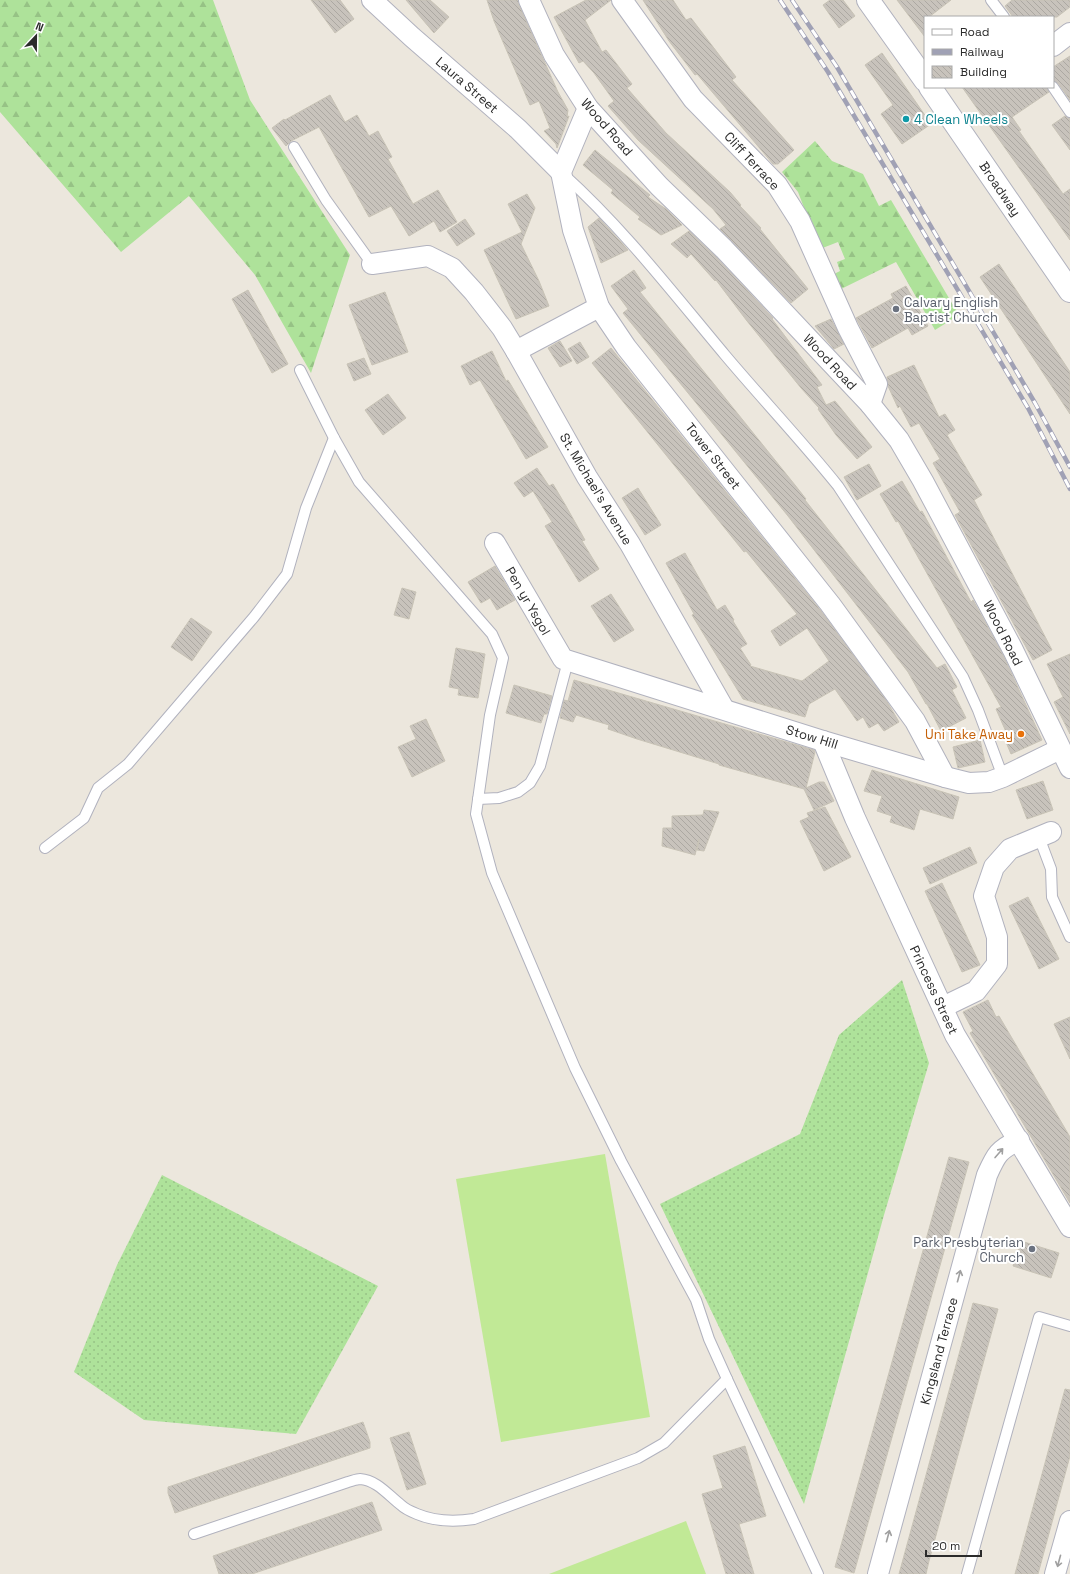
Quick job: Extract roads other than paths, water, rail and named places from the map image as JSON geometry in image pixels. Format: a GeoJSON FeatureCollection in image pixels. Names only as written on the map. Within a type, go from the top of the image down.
{"type":"FeatureCollection","features":[{"type":"Feature","properties":{"kind":"main road"},"geometry":{"type":"LineString","coordinates":[[868,0],[924,79]]}},
{"type":"Feature","properties":{"kind":"main road","name":"Broadway"},"geometry":{"type":"LineString","coordinates":[[931,88],[1070,291]]}},
{"type":"Feature","properties":{"kind":"street","name":"Laura Street"},"geometry":{"type":"LineString","coordinates":[[372,0],[412,38],[518,129],[562,172]]}},
{"type":"Feature","properties":{"kind":"street","name":"Wood Road"},"geometry":{"type":"LineString","coordinates":[[530,0],[554,55],[588,108],[659,186],[724,249],[870,404],[899,440],[923,481],[1013,650],[1070,768]]}},
{"type":"Feature","properties":{"kind":"street","name":"Cliff Terrace"},"geometry":{"type":"LineString","coordinates":[[622,0],[693,99],[777,185],[800,221],[841,315],[877,384],[870,404]]}},
{"type":"Feature","properties":{"kind":"street"},"geometry":{"type":"LineString","coordinates":[[1054,45],[1070,33]]}},
{"type":"Feature","properties":{"kind":"street"},"geometry":{"type":"LineString","coordinates":[[562,172],[588,108]]}},
{"type":"Feature","properties":{"kind":"street","name":"Tower Street"},"geometry":{"type":"LineString","coordinates":[[562,172],[573,230],[599,307],[626,346],[830,604],[915,721],[945,777]]}},
{"type":"Feature","properties":{"kind":"street","name":"St. Michael's Avenue"},"geometry":{"type":"LineString","coordinates":[[372,264],[428,256],[452,268],[479,298],[502,328],[516,351],[587,476],[630,544],[724,709]]}},
{"type":"Feature","properties":{"kind":"street"},"geometry":{"type":"LineString","coordinates":[[516,351],[599,307]]}},
{"type":"Feature","properties":{"kind":"street","name":"Pen yr Ysgol"},"geometry":{"type":"LineString","coordinates":[[495,543],[565,660]]}},
{"type":"Feature","properties":{"kind":"street","name":"Stow Hill"},"geometry":{"type":"LineString","coordinates":[[565,660],[945,777],[969,783],[989,782],[1004,777],[1060,749]]}},
{"type":"Feature","properties":{"kind":"street","name":"Princess Street"},"geometry":{"type":"LineString","coordinates":[[824,740],[855,818],[955,1035],[1068,1217]]}},
{"type":"Feature","properties":{"kind":"street"},"geometry":{"type":"LineString","coordinates":[[943,1007],[976,991],[997,964],[997,937],[984,896],[994,866],[1010,849],[1045,834]]}},
{"type":"Feature","properties":{"kind":"street","name":"Kingsland Terrace"},"geometry":{"type":"LineString","coordinates":[[878,1574],[986,1175],[998,1153],[1008,1145],[1019,1140]]}},
{"type":"Feature","properties":{"kind":"street"},"geometry":{"type":"LineString","coordinates":[[1056,1574],[1070,1522]]}},
{"type":"Feature","properties":{"kind":"lane"},"geometry":{"type":"LineString","coordinates":[[991,0],[1003,16]]}},
{"type":"Feature","properties":{"kind":"lane"},"geometry":{"type":"LineString","coordinates":[[1054,88],[1070,112]]}},
{"type":"Feature","properties":{"kind":"lane"},"geometry":{"type":"LineString","coordinates":[[294,147],[326,200],[372,264]]}},
{"type":"Feature","properties":{"kind":"lane"},"geometry":{"type":"LineString","coordinates":[[562,172],[588,196],[636,250],[742,376],[817,460],[838,486],[962,677],[978,710],[1004,777]]}},
{"type":"Feature","properties":{"kind":"lane"},"geometry":{"type":"LineString","coordinates":[[300,370],[334,438],[359,482],[492,634],[503,658],[490,715],[476,814],[492,873],[568,1054],[622,1161],[696,1300],[709,1339],[818,1574]]}},
{"type":"Feature","properties":{"kind":"lane"},"geometry":{"type":"LineString","coordinates":[[45,848],[84,818],[98,788],[128,764],[254,617],[287,574],[306,508],[334,438]]}},
{"type":"Feature","properties":{"kind":"lane"},"geometry":{"type":"LineString","coordinates":[[478,799],[499,798],[518,792],[530,783],[540,766],[565,660]]}},
{"type":"Feature","properties":{"kind":"lane"},"geometry":{"type":"LineString","coordinates":[[1045,834],[1051,869],[1052,897],[1070,937]]}},
{"type":"Feature","properties":{"kind":"lane"},"geometry":{"type":"LineString","coordinates":[[967,1574],[1039,1317],[1070,1326]]}},
{"type":"Feature","properties":{"kind":"lane"},"geometry":{"type":"LineString","coordinates":[[194,1534],[360,1479],[369,1481],[378,1486],[402,1506],[433,1520],[454,1522],[474,1519],[638,1458],[664,1443],[727,1379]]}},
{"type":"Feature","properties":{"kind":"railway"},"geometry":{"type":"LineString","coordinates":[[780,0],[828,72],[1028,408],[1070,489]]}},
{"type":"Feature","properties":{"kind":"railway"},"geometry":{"type":"LineString","coordinates":[[792,0],[837,67],[1035,403],[1070,467]]}},
{"type":"Feature","properties":{"kind":"place","name":"4 Clean Wheels"},"geometry":{"type":"Point","coordinates":[906,119]}},
{"type":"Feature","properties":{"kind":"place","name":"Calvary English Baptist Church"},"geometry":{"type":"Point","coordinates":[896,309]}},
{"type":"Feature","properties":{"kind":"place","name":"Uni Take Away"},"geometry":{"type":"Point","coordinates":[1021,734]}},
{"type":"Feature","properties":{"kind":"place","name":"Park Presbyterian Church"},"geometry":{"type":"Point","coordinates":[1032,1249]}}]}
